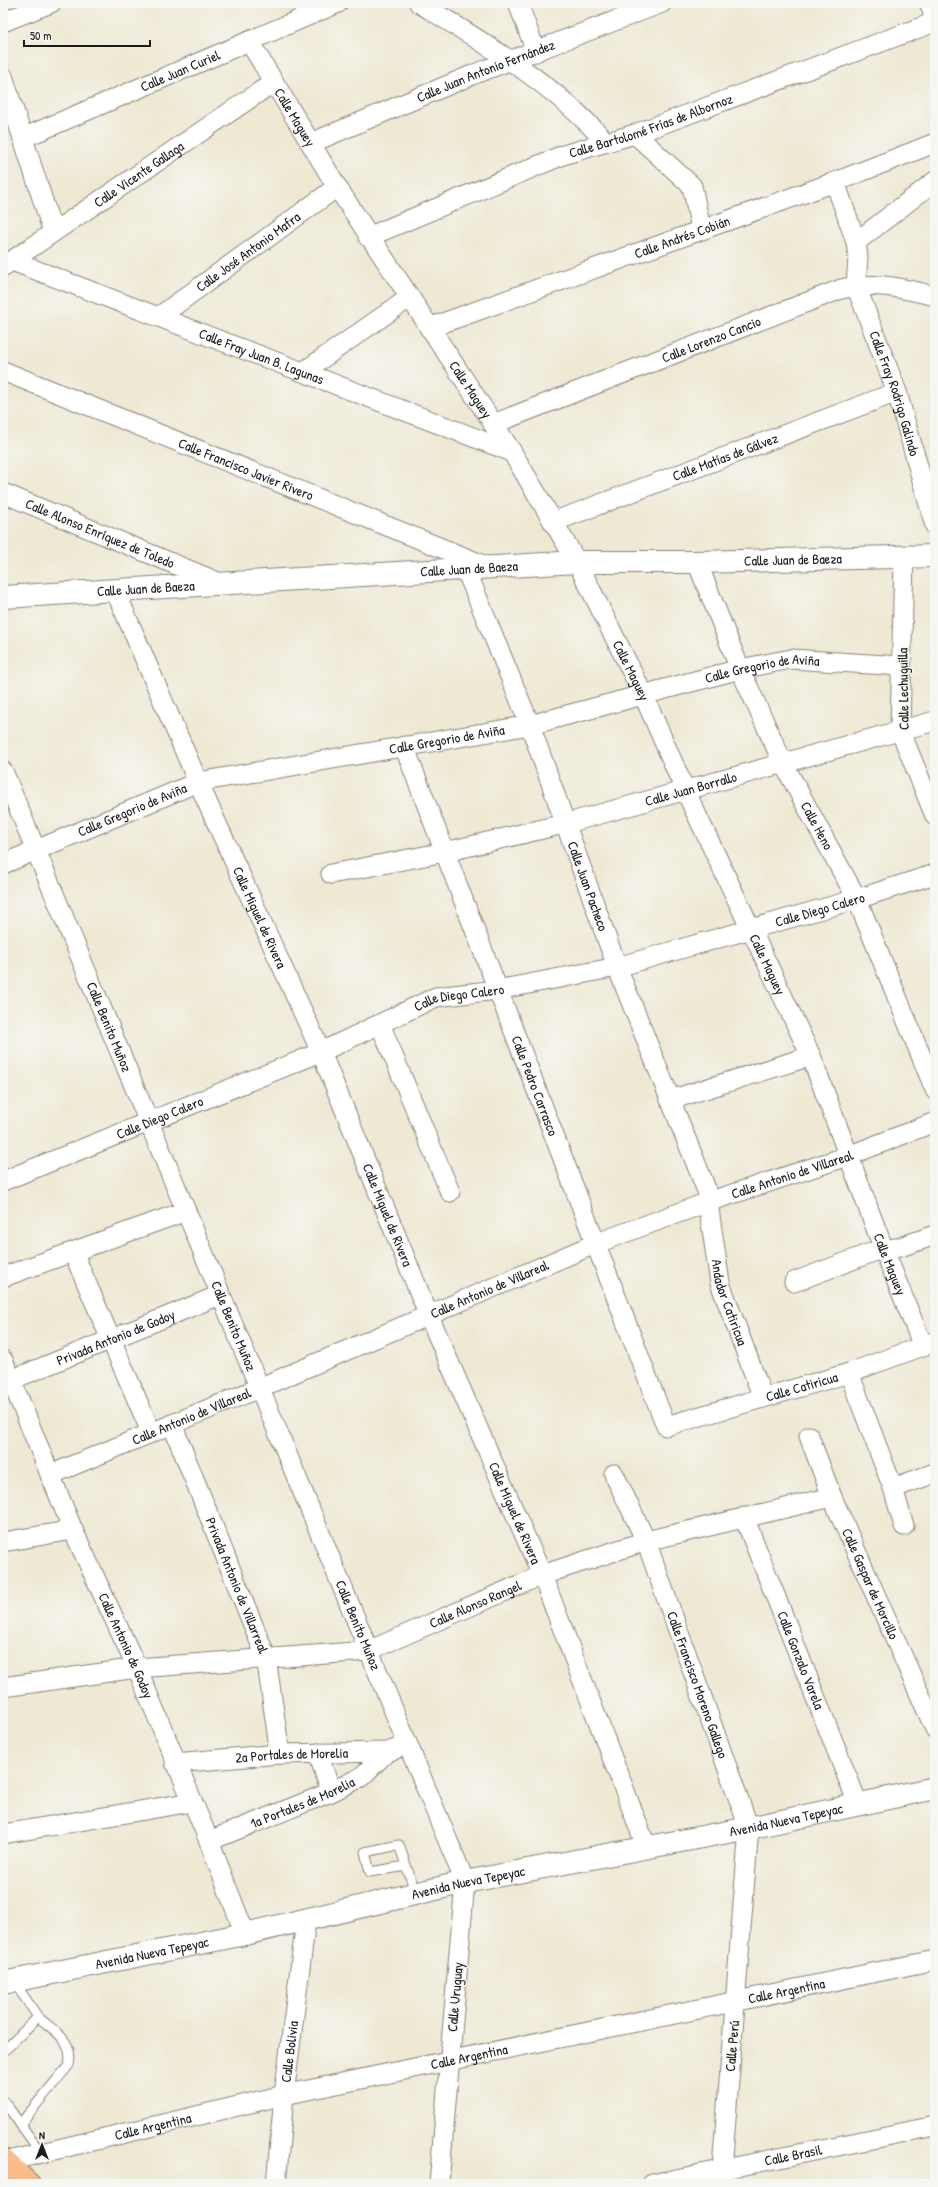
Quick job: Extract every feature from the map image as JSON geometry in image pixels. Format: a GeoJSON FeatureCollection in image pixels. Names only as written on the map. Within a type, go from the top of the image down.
{"type":"FeatureCollection","features":[{"type":"Feature","properties":{"kind":"highway"},"geometry":{"type":"LineString","coordinates":[[4,2161],[29,2184]]}},
{"type":"Feature","properties":{"kind":"street"},"geometry":{"type":"LineString","coordinates":[[3,22],[52,3]]}},
{"type":"Feature","properties":{"kind":"street","name":"Calle Juan Curiel"},"geometry":{"type":"LineString","coordinates":[[23,138],[338,3]]}},
{"type":"Feature","properties":{"kind":"street"},"geometry":{"type":"LineString","coordinates":[[419,3],[512,60],[586,119],[606,142]]}},
{"type":"Feature","properties":{"kind":"street"},"geometry":{"type":"LineString","coordinates":[[518,3],[536,52]]}},
{"type":"Feature","properties":{"kind":"street","name":"Calle Juan Antonio Fernández"},"geometry":{"type":"LineString","coordinates":[[311,143],[512,60],[662,3]]}},
{"type":"Feature","properties":{"kind":"street"},"geometry":{"type":"LineString","coordinates":[[930,3],[935,15]]}},
{"type":"Feature","properties":{"kind":"street","name":"Calle Bartolomé Frías de Albornoz"},"geometry":{"type":"LineString","coordinates":[[368,237],[563,155],[635,134],[935,22]]}},
{"type":"Feature","properties":{"kind":"street","name":"Calle Maguey"},"geometry":{"type":"LineString","coordinates":[[250,41],[368,237],[512,452],[577,562],[644,694],[685,790],[811,1056],[884,1250],[929,1344]]}},
{"type":"Feature","properties":{"kind":"street"},"geometry":{"type":"LineString","coordinates":[[3,76],[53,232]]}},
{"type":"Feature","properties":{"kind":"street","name":"Calle Vicente Gallaga"},"geometry":{"type":"LineString","coordinates":[[7,264],[274,82]]}},
{"type":"Feature","properties":{"kind":"street"},"geometry":{"type":"LineString","coordinates":[[635,134],[692,186],[702,228]]}},
{"type":"Feature","properties":{"kind":"street","name":"Calle Andrés Cobián"},"geometry":{"type":"LineString","coordinates":[[429,328],[702,228],[835,182],[935,144]]}},
{"type":"Feature","properties":{"kind":"street"},"geometry":{"type":"LineString","coordinates":[[856,242],[935,181]]}},
{"type":"Feature","properties":{"kind":"street"},"geometry":{"type":"LineString","coordinates":[[835,182],[856,242],[858,257],[856,286]]}},
{"type":"Feature","properties":{"kind":"street","name":"Calle José Antonio Mafra"},"geometry":{"type":"LineString","coordinates":[[160,316],[337,187]]}},
{"type":"Feature","properties":{"kind":"street","name":"Calle Fray Juan B. Lagunas"},"geometry":{"type":"LineString","coordinates":[[7,264],[160,316],[512,452]]}},
{"type":"Feature","properties":{"kind":"street","name":"Calle Lorenzo Cancio"},"geometry":{"type":"LineString","coordinates":[[493,424],[841,289],[856,286],[887,284],[935,296]]}},
{"type":"Feature","properties":{"kind":"street","name":"Calle Fray Rodrigo Galindo"},"geometry":{"type":"LineString","coordinates":[[856,286],[897,392],[935,526]]}},
{"type":"Feature","properties":{"kind":"street"},"geometry":{"type":"LineString","coordinates":[[303,372],[409,298]]}},
{"type":"Feature","properties":{"kind":"street","name":"Calle Francisco Javier Rivero"},"geometry":{"type":"LineString","coordinates":[[3,371],[489,568]]}},
{"type":"Feature","properties":{"kind":"street","name":"Calle Matías de Gálvez"},"geometry":{"type":"LineString","coordinates":[[553,522],[897,392]]}},
{"type":"Feature","properties":{"kind":"street","name":"Calle Alonso Enríquez de Toledo"},"geometry":{"type":"LineString","coordinates":[[3,493],[220,583]]}},
{"type":"Feature","properties":{"kind":"street","name":"Calle Juan de Baeza"},"geometry":{"type":"LineString","coordinates":[[3,597],[220,583],[466,570],[577,562],[697,562],[935,556]]}},
{"type":"Feature","properties":{"kind":"street","name":"Calle Lechuguilla"},"geometry":{"type":"LineString","coordinates":[[904,557],[900,730],[935,816]]}},
{"type":"Feature","properties":{"kind":"street","name":"Calle Heno"},"geometry":{"type":"LineString","coordinates":[[697,562],[740,668],[783,763],[857,899],[935,1090]]}},
{"type":"Feature","properties":{"kind":"street","name":"Calle Juan Pacheco"},"geometry":{"type":"LineString","coordinates":[[466,570],[530,725],[564,824],[617,967],[710,1202]]}},
{"type":"Feature","properties":{"kind":"street","name":"Calle Miguel de Rivera"},"geometry":{"type":"LineString","coordinates":[[115,590],[198,782],[321,1052],[429,1316],[542,1576],[646,1846]]}},
{"type":"Feature","properties":{"kind":"street","name":"Calle Gregorio de Aviña"},"geometry":{"type":"LineString","coordinates":[[3,864],[198,782],[530,725],[740,668],[791,659],[902,666]]}},
{"type":"Feature","properties":{"kind":"street","name":"Calle Juan Borrallo"},"geometry":{"type":"LineString","coordinates":[[331,874],[445,852],[564,824],[935,721]]}},
{"type":"Feature","properties":{"kind":"street","name":"Calle Pedro Carrasco"},"geometry":{"type":"LineString","coordinates":[[404,746],[597,1243],[666,1426]]}},
{"type":"Feature","properties":{"kind":"street","name":"Calle Benito Muñoz"},"geometry":{"type":"LineString","coordinates":[[3,771],[465,1882]]}},
{"type":"Feature","properties":{"kind":"street","name":"Calle Diego Calero"},"geometry":{"type":"LineString","coordinates":[[3,1182],[321,1052],[436,997],[498,990],[617,967],[750,928],[857,899],[935,874]]}},
{"type":"Feature","properties":{"kind":"street"},"geometry":{"type":"LineString","coordinates":[[380,1024],[450,1192]]}},
{"type":"Feature","properties":{"kind":"street"},"geometry":{"type":"LineString","coordinates":[[670,1100],[811,1056]]}},
{"type":"Feature","properties":{"kind":"street","name":"Calle Antonio de Villareal"},"geometry":{"type":"LineString","coordinates":[[50,1475],[260,1388],[597,1243],[710,1202],[848,1156],[935,1122]]}},
{"type":"Feature","properties":{"kind":"street","name":"Andador Catiricua"},"geometry":{"type":"LineString","coordinates":[[710,1202],[720,1283],[763,1398]]}},
{"type":"Feature","properties":{"kind":"street"},"geometry":{"type":"LineString","coordinates":[[3,1277],[186,1211]]}},
{"type":"Feature","properties":{"kind":"street"},"geometry":{"type":"LineString","coordinates":[[794,1282],[873,1252],[900,1247],[935,1235]]}},
{"type":"Feature","properties":{"kind":"street"},"geometry":{"type":"LineString","coordinates":[[73,1252],[151,1432]]}},
{"type":"Feature","properties":{"kind":"street","name":"Privada Antonio de Godoy"},"geometry":{"type":"LineString","coordinates":[[12,1380],[220,1295]]}},
{"type":"Feature","properties":{"kind":"street","name":"Calle Catiricua"},"geometry":{"type":"LineString","coordinates":[[666,1426],[848,1373],[929,1344]]}},
{"type":"Feature","properties":{"kind":"street","name":"Calle Antonio de Godoy"},"geometry":{"type":"LineString","coordinates":[[3,1360],[73,1530],[137,1668],[175,1763],[209,1841],[245,1934]]}},
{"type":"Feature","properties":{"kind":"street"},"geometry":{"type":"LineString","coordinates":[[848,1373],[892,1488],[904,1526]]}},
{"type":"Feature","properties":{"kind":"street","name":"Privada Antonio de Villarreal"},"geometry":{"type":"LineString","coordinates":[[172,1424],[266,1657],[280,1754]]}},
{"type":"Feature","properties":{"kind":"street","name":"Calle Gaspar de Morcillo"},"geometry":{"type":"LineString","coordinates":[[809,1436],[832,1497],[935,1729]]}},
{"type":"Feature","properties":{"kind":"street"},"geometry":{"type":"LineString","coordinates":[[892,1488],[935,1473]]}},
{"type":"Feature","properties":{"kind":"street","name":"Calle Francisco Moreno Gallego"},"geometry":{"type":"LineString","coordinates":[[614,1474],[646,1541],[749,1828]]}},
{"type":"Feature","properties":{"kind":"street","name":"Calle Alonso Rangel"},"geometry":{"type":"LineString","coordinates":[[3,1688],[137,1668],[266,1657],[368,1651],[542,1576],[646,1541],[832,1497]]}},
{"type":"Feature","properties":{"kind":"street","name":"Calle Gonzalo Varela"},"geometry":{"type":"LineString","coordinates":[[744,1517],[858,1804]]}},
{"type":"Feature","properties":{"kind":"street"},"geometry":{"type":"LineString","coordinates":[[3,1542],[73,1530]]}},
{"type":"Feature","properties":{"kind":"street","name":"2a Portales de Morelia"},"geometry":{"type":"LineString","coordinates":[[175,1763],[280,1754],[386,1752],[408,1745]]}},
{"type":"Feature","properties":{"kind":"street","name":"1a Portales de Morelia"},"geometry":{"type":"LineString","coordinates":[[209,1841],[331,1792],[361,1777],[386,1752]]}},
{"type":"Feature","properties":{"kind":"street"},"geometry":{"type":"LineString","coordinates":[[318,1753],[331,1792]]}},
{"type":"Feature","properties":{"kind":"street","name":"Avenida Nueva Tepeyac"},"geometry":{"type":"LineString","coordinates":[[8,1982],[245,1934],[465,1882],[646,1846],[749,1828],[935,1788]]}},
{"type":"Feature","properties":{"kind":"street"},"geometry":{"type":"LineString","coordinates":[[3,1834],[192,1802]]}},
{"type":"Feature","properties":{"kind":"street","name":"Calle Perú"},"geometry":{"type":"LineString","coordinates":[[722,2169],[749,1828]]}},
{"type":"Feature","properties":{"kind":"street","name":"Calle Uruguay"},"geometry":{"type":"LineString","coordinates":[[439,2184],[465,1882]]}},
{"type":"Feature","properties":{"kind":"street","name":"Calle Bolivia"},"geometry":{"type":"LineString","coordinates":[[276,2184],[284,2095],[306,1920]]}},
{"type":"Feature","properties":{"kind":"street","name":"Calle Argentina"},"geometry":{"type":"LineString","coordinates":[[4,2161],[284,2095],[736,2003],[935,1960]]}},
{"type":"Feature","properties":{"kind":"street","name":"Calle Brasil"},"geometry":{"type":"LineString","coordinates":[[652,2184],[695,2180],[722,2169],[935,2126]]}},
{"type":"Feature","properties":{"kind":"lane"},"geometry":{"type":"LineString","coordinates":[[406,1866],[370,1872],[365,1852],[399,1845],[416,1894]]}},
{"type":"Feature","properties":{"kind":"lane"},"geometry":{"type":"LineString","coordinates":[[8,1982],[38,2017],[66,2041],[72,2054],[69,2065],[20,2124]]}},
{"type":"Feature","properties":{"kind":"lane"},"geometry":{"type":"LineString","coordinates":[[3,2052],[38,2017]]}},
{"type":"Feature","properties":{"kind":"lane"},"geometry":{"type":"LineString","coordinates":[[3,2100],[41,2153]]}}]}
